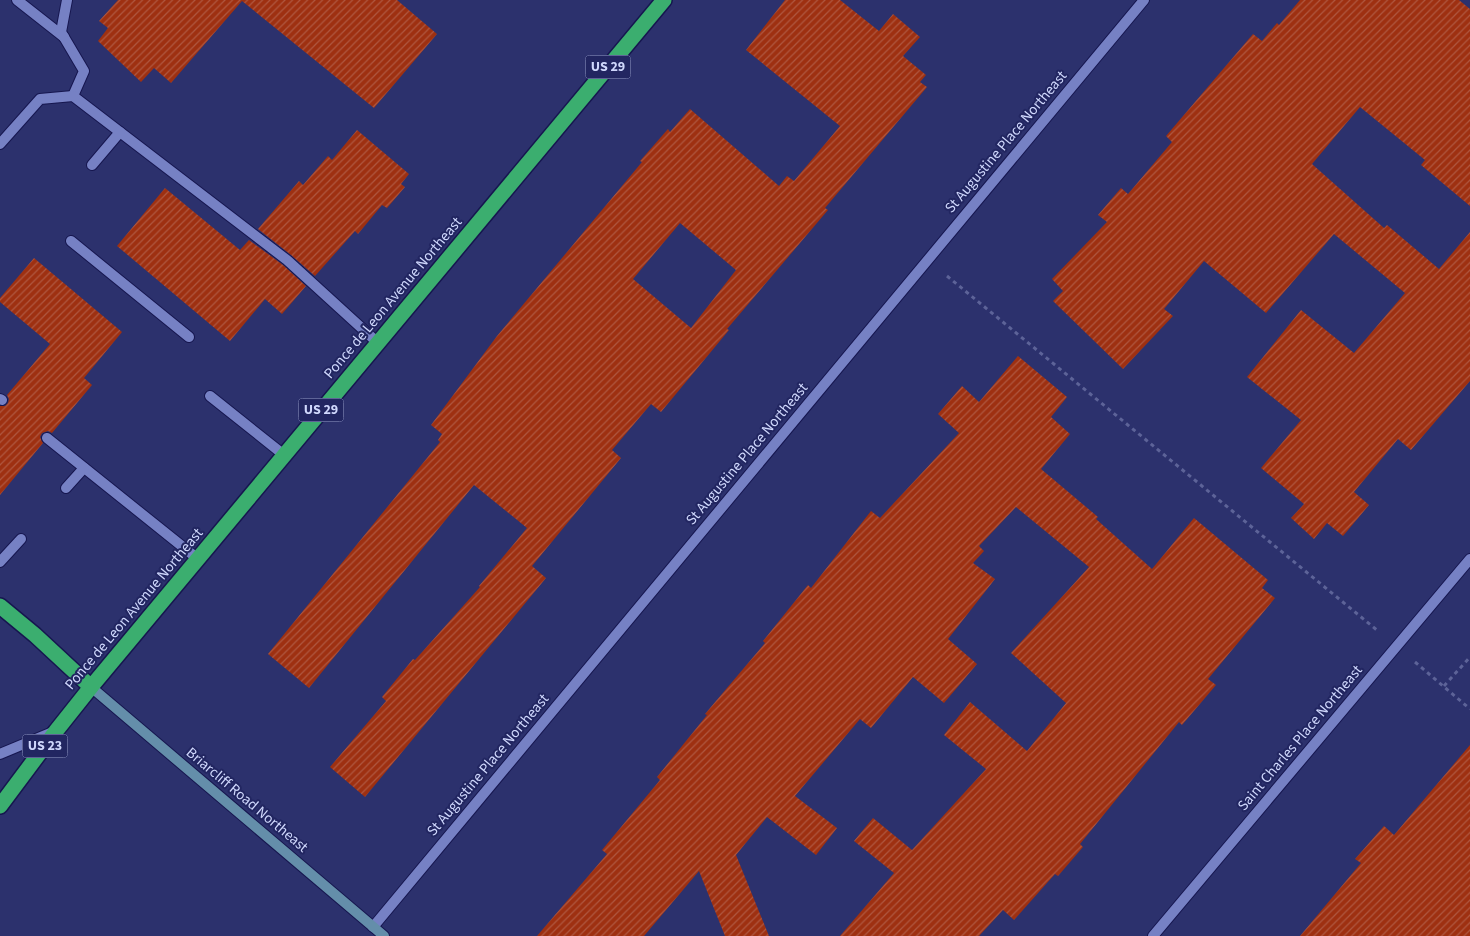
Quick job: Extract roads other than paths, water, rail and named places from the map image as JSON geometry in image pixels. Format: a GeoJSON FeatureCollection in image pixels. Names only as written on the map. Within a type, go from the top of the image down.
{"type":"FeatureCollection","features":[{"type":"Feature","properties":{"kind":"highway","name":"Ponce de Leon Avenue Northeast"},"geometry":{"type":"LineString","coordinates":[[0,806],[56,730],[91,687],[664,0]]}},
{"type":"Feature","properties":{"kind":"highway"},"geometry":{"type":"LineString","coordinates":[[0,606],[35,635],[91,687]]}},
{"type":"Feature","properties":{"kind":"main road","name":"Briarcliff Road Northeast"},"geometry":{"type":"LineString","coordinates":[[91,687],[384,936]]}},
{"type":"Feature","properties":{"kind":"street"},"geometry":{"type":"LineString","coordinates":[[17,0],[64,37]]}},
{"type":"Feature","properties":{"kind":"street"},"geometry":{"type":"LineString","coordinates":[[66,0],[61,32],[84,71],[73,96]]}},
{"type":"Feature","properties":{"kind":"street","name":"St Augustine Place Northeast"},"geometry":{"type":"LineString","coordinates":[[373,927],[1144,0]]}},
{"type":"Feature","properties":{"kind":"street"},"geometry":{"type":"LineString","coordinates":[[0,144],[40,99],[73,96],[287,260],[378,343]]}},
{"type":"Feature","properties":{"kind":"street"},"geometry":{"type":"LineString","coordinates":[[92,164],[120,132]]}},
{"type":"Feature","properties":{"kind":"street"},"geometry":{"type":"LineString","coordinates":[[71,241],[189,337]]}},
{"type":"Feature","properties":{"kind":"street"},"geometry":{"type":"LineString","coordinates":[[210,396],[284,455]]}},
{"type":"Feature","properties":{"kind":"street"},"geometry":{"type":"LineString","coordinates":[[47,438],[198,559]]}},
{"type":"Feature","properties":{"kind":"street"},"geometry":{"type":"LineString","coordinates":[[66,488],[84,468]]}},
{"type":"Feature","properties":{"kind":"street"},"geometry":{"type":"LineString","coordinates":[[0,562],[21,539]]}},
{"type":"Feature","properties":{"kind":"street","name":"Saint Charles Place Northeast"},"geometry":{"type":"LineString","coordinates":[[1153,936],[1470,559]]}},
{"type":"Feature","properties":{"kind":"street"},"geometry":{"type":"LineString","coordinates":[[0,754],[56,730]]}}]}
